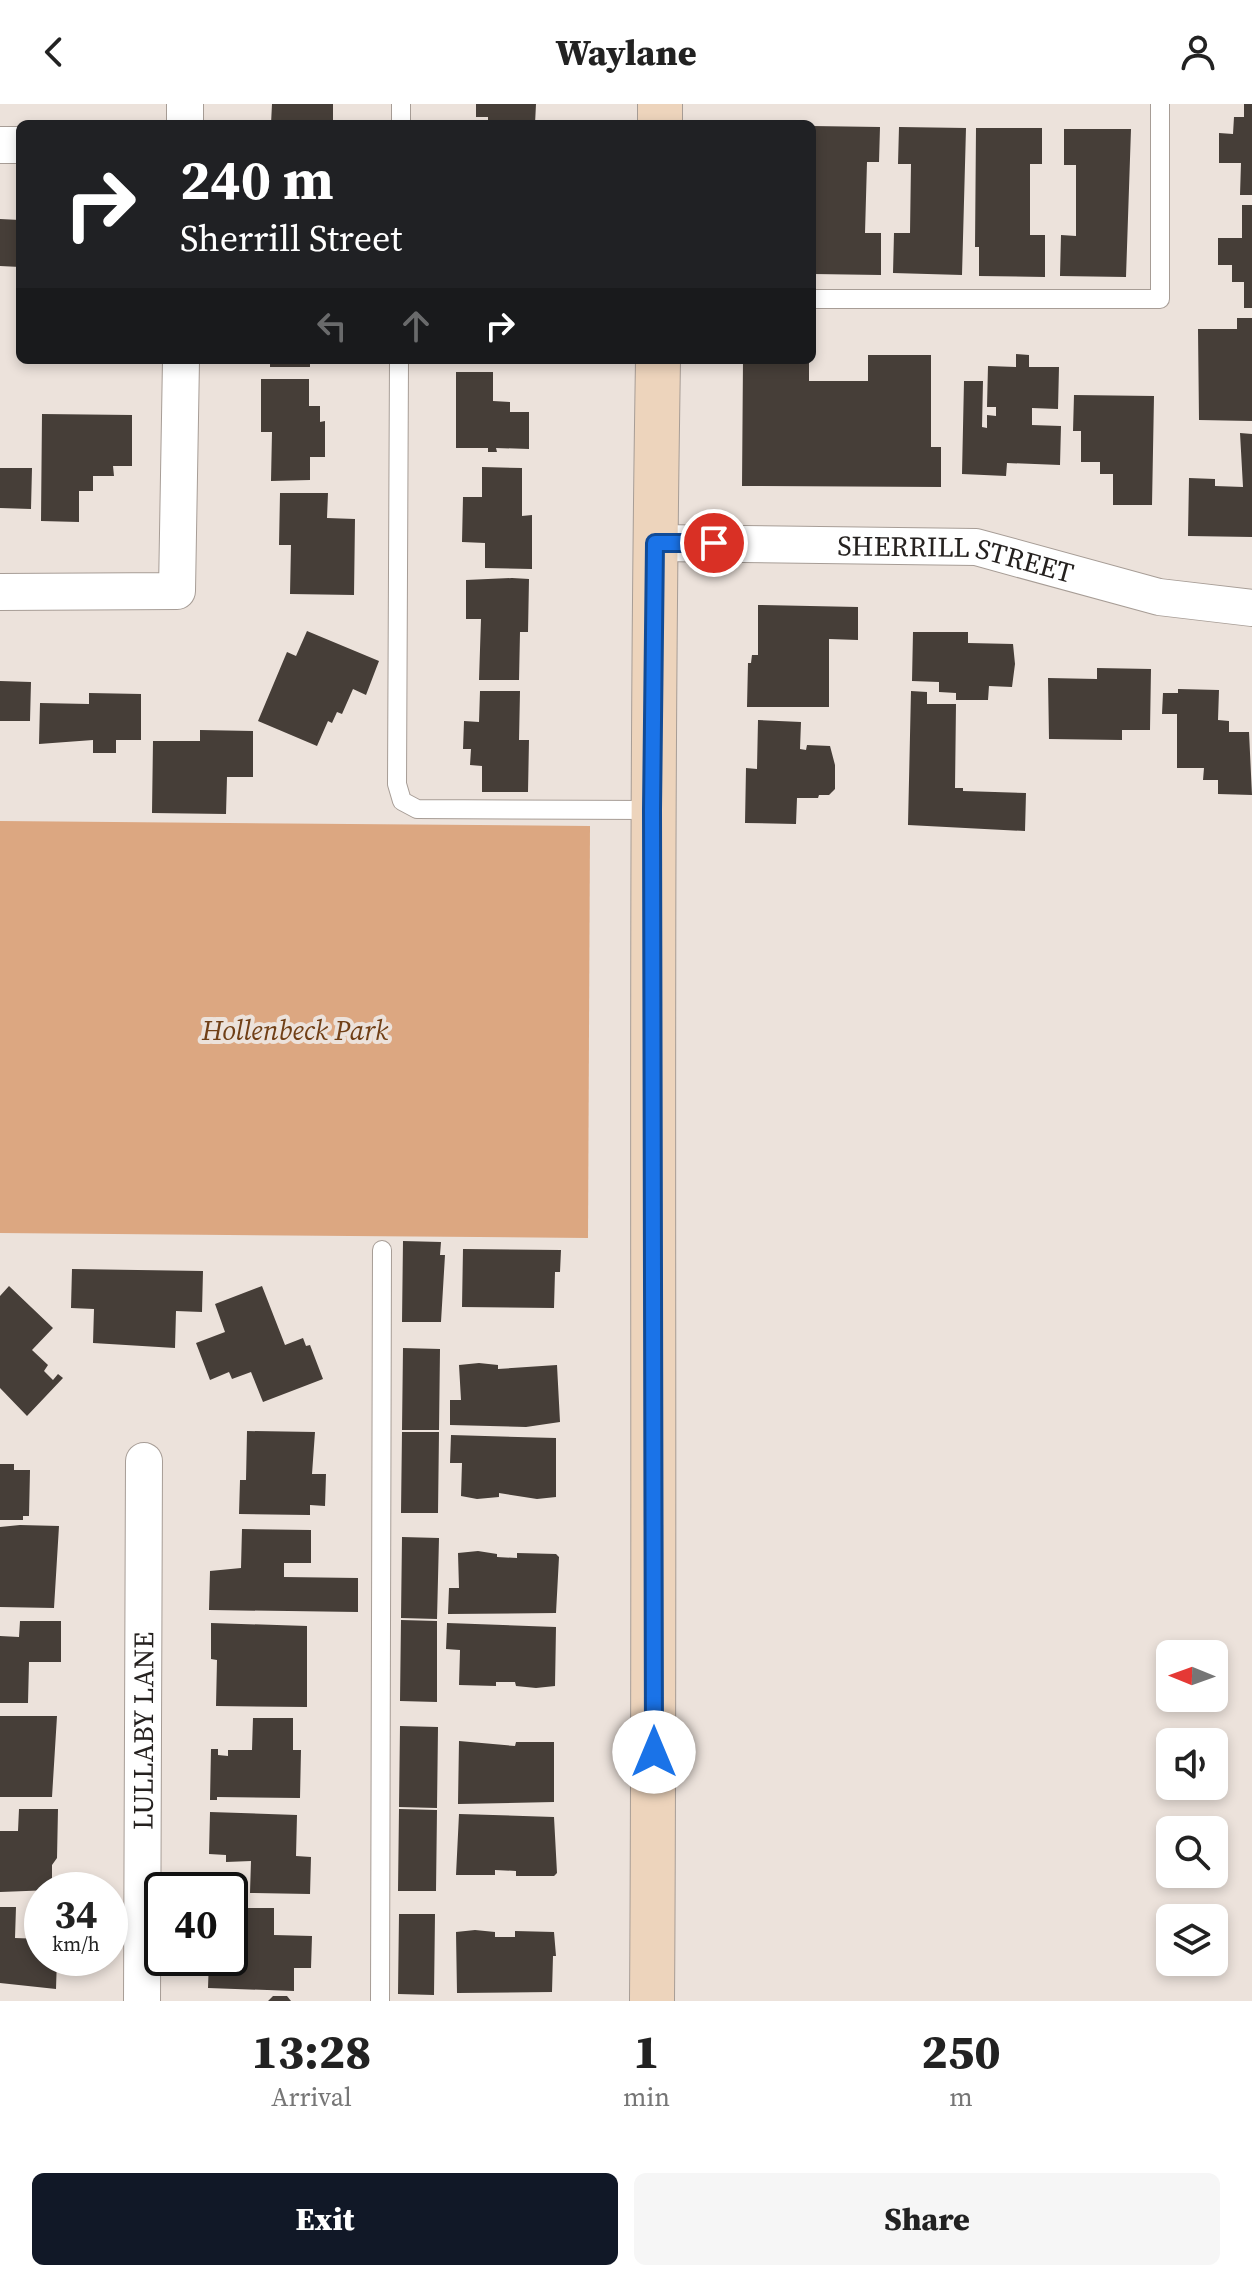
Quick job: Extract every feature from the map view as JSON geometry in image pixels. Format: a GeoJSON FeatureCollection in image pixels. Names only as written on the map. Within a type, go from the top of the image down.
{"type":"FeatureCollection","features":[{"type":"Feature","properties":{"kind":"street"},"geometry":{"type":"LineString","coordinates":[[0,592],[177,591],[181,364]]}},
{"type":"Feature","properties":{"kind":"street"},"geometry":{"type":"LineString","coordinates":[[652,2001],[655,1472],[652,810],[658,364]]}},
{"type":"Feature","properties":{"kind":"street","name":"SHERRILL STREET"},"geometry":{"type":"LineString","coordinates":[[655,543],[976,547],[1159,597],[1252,608]]}},
{"type":"Feature","properties":{"kind":"street","name":"LULLABY LANE"},"geometry":{"type":"LineString","coordinates":[[142,2001],[144,1461]]}},
{"type":"Feature","properties":{"kind":"lane"},"geometry":{"type":"LineString","coordinates":[[816,299],[1160,299],[1160,104]]}},
{"type":"Feature","properties":{"kind":"lane"},"geometry":{"type":"LineString","coordinates":[[399,364],[397,784],[402,801],[417,809],[652,810]]}},
{"type":"Feature","properties":{"kind":"lane"},"geometry":{"type":"LineString","coordinates":[[380,2001],[382,1250]]}},
{"type":"Feature","properties":{"kind":"green space","name":"Hollenbeck Park"},"geometry":{"type":"Polygon","coordinates":[[[0,821],[590,826],[588,1238],[0,1233],[0,821]]]}},
{"type":"Feature","properties":{"kind":"building"},"geometry":{"type":"Polygon","coordinates":[[[272,104],[333,104],[333,120],[271,120],[272,104]]]}},
{"type":"Feature","properties":{"kind":"building"},"geometry":{"type":"Polygon","coordinates":[[[476,104],[536,104],[535,120],[476,117],[476,104]]]}},
{"type":"Feature","properties":{"kind":"building"},"geometry":{"type":"Polygon","coordinates":[[[1244,104],[1252,104],[1252,195],[1240,195],[1241,163],[1219,163],[1219,133],[1233,134],[1234,117],[1244,117],[1244,104]]]}},
{"type":"Feature","properties":{"kind":"building"},"geometry":{"type":"Polygon","coordinates":[[[816,126],[880,127],[879,162],[867,162],[865,233],[881,233],[881,275],[816,274],[816,126]]]}},
{"type":"Feature","properties":{"kind":"building"},"geometry":{"type":"Polygon","coordinates":[[[899,127],[966,128],[962,275],[893,273],[894,233],[910,233],[911,164],[898,164],[899,127]]]}},
{"type":"Feature","properties":{"kind":"building"},"geometry":{"type":"Polygon","coordinates":[[[976,128],[1042,128],[1042,164],[1030,164],[1030,235],[1045,235],[1045,277],[979,276],[979,247],[975,247],[976,128]]]}},
{"type":"Feature","properties":{"kind":"building"},"geometry":{"type":"Polygon","coordinates":[[[1064,129],[1131,129],[1126,277],[1060,276],[1061,235],[1076,236],[1076,165],[1064,165],[1064,129]]]}},
{"type":"Feature","properties":{"kind":"building"},"geometry":{"type":"Polygon","coordinates":[[[1242,205],[1252,205],[1252,308],[1244,308],[1244,282],[1232,282],[1232,265],[1218,265],[1218,238],[1242,238],[1242,205]]]}},
{"type":"Feature","properties":{"kind":"building"},"geometry":{"type":"Polygon","coordinates":[[[0,219],[16,220],[16,267],[0,266],[0,219]]]}},
{"type":"Feature","properties":{"kind":"building"},"geometry":{"type":"Polygon","coordinates":[[[1237,318],[1252,318],[1252,421],[1199,420],[1198,329],[1237,329],[1237,318]]]}},
{"type":"Feature","properties":{"kind":"building"},"geometry":{"type":"Polygon","coordinates":[[[1016,354],[1029,355],[1029,367],[1059,367],[1058,409],[1032,408],[1032,425],[1061,426],[1060,465],[1007,463],[1006,476],[962,474],[964,381],[983,381],[982,427],[987,428],[987,415],[996,416],[996,407],[987,407],[988,366],[1016,367],[1016,354]]]}},
{"type":"Feature","properties":{"kind":"building"},"geometry":{"type":"Polygon","coordinates":[[[868,355],[931,355],[931,447],[941,447],[941,487],[742,486],[743,364],[809,364],[809,381],[868,381],[868,355]]]}},
{"type":"Feature","properties":{"kind":"building"},"geometry":{"type":"Polygon","coordinates":[[[270,364],[310,364],[310,367],[270,367],[270,364]]]}},
{"type":"Feature","properties":{"kind":"building"},"geometry":{"type":"Polygon","coordinates":[[[456,372],[493,372],[493,401],[510,402],[510,412],[529,412],[529,449],[496,448],[497,452],[488,452],[488,448],[456,448],[456,372]]]}},
{"type":"Feature","properties":{"kind":"building"},"geometry":{"type":"Polygon","coordinates":[[[261,379],[309,379],[309,406],[320,406],[320,422],[325,421],[325,457],[310,457],[310,480],[271,481],[272,432],[261,432],[261,379]]]}},
{"type":"Feature","properties":{"kind":"building"},"geometry":{"type":"Polygon","coordinates":[[[1074,395],[1154,396],[1152,505],[1113,505],[1113,474],[1100,474],[1100,462],[1081,462],[1081,431],[1073,431],[1074,395]]]}},
{"type":"Feature","properties":{"kind":"building"},"geometry":{"type":"Polygon","coordinates":[[[42,414],[132,415],[132,466],[113,466],[114,476],[93,476],[93,491],[79,491],[79,522],[41,521],[42,414]]]}},
{"type":"Feature","properties":{"kind":"building"},"geometry":{"type":"Polygon","coordinates":[[[1240,433],[1252,434],[1252,537],[1188,536],[1189,478],[1215,479],[1215,486],[1243,487],[1240,433]]]}},
{"type":"Feature","properties":{"kind":"building"},"geometry":{"type":"Polygon","coordinates":[[[482,467],[522,468],[522,516],[532,515],[532,569],[485,568],[485,543],[462,542],[463,497],[482,497],[482,467]]]}},
{"type":"Feature","properties":{"kind":"building"},"geometry":{"type":"Polygon","coordinates":[[[0,468],[32,468],[31,509],[0,508],[0,468]]]}},
{"type":"Feature","properties":{"kind":"building"},"geometry":{"type":"Polygon","coordinates":[[[280,493],[328,493],[327,518],[355,519],[354,595],[290,594],[291,545],[279,545],[280,493]]]}},
{"type":"Feature","properties":{"kind":"building"},"geometry":{"type":"Polygon","coordinates":[[[529,579],[528,632],[520,632],[519,680],[479,680],[481,619],[466,619],[466,580],[529,579]]]}},
{"type":"Feature","properties":{"kind":"building"},"geometry":{"type":"Polygon","coordinates":[[[758,605],[858,607],[858,640],[829,639],[829,707],[747,707],[748,663],[751,663],[752,655],[758,655],[758,605]]]}},
{"type":"Feature","properties":{"kind":"building"},"geometry":{"type":"Polygon","coordinates":[[[307,631],[379,661],[366,695],[353,689],[342,714],[337,712],[332,723],[328,721],[317,746],[258,721],[287,652],[296,656],[307,631]]]}},
{"type":"Feature","properties":{"kind":"building"},"geometry":{"type":"Polygon","coordinates":[[[913,632],[968,632],[968,643],[1013,644],[1015,664],[1012,687],[989,686],[988,700],[956,700],[956,693],[939,692],[939,682],[912,681],[913,632]]]}},
{"type":"Feature","properties":{"kind":"building"},"geometry":{"type":"Polygon","coordinates":[[[1097,668],[1151,669],[1150,730],[1122,730],[1122,740],[1049,739],[1048,678],[1097,679],[1097,668]]]}},
{"type":"Feature","properties":{"kind":"building"},"geometry":{"type":"Polygon","coordinates":[[[0,681],[31,682],[30,721],[0,721],[0,681]]]}},
{"type":"Feature","properties":{"kind":"building"},"geometry":{"type":"Polygon","coordinates":[[[1178,689],[1219,690],[1218,720],[1229,721],[1229,732],[1249,732],[1252,795],[1218,794],[1218,780],[1203,780],[1204,768],[1177,768],[1177,714],[1162,714],[1163,693],[1178,693],[1178,689]]]}},
{"type":"Feature","properties":{"kind":"building"},"geometry":{"type":"Polygon","coordinates":[[[480,691],[520,691],[519,740],[529,740],[528,792],[482,792],[482,766],[470,765],[471,749],[463,749],[464,721],[479,722],[480,691]]]}},
{"type":"Feature","properties":{"kind":"building"},"geometry":{"type":"Polygon","coordinates":[[[911,691],[927,692],[927,704],[956,704],[955,788],[963,788],[963,791],[1026,793],[1025,831],[908,825],[911,691]]]}},
{"type":"Feature","properties":{"kind":"building"},"geometry":{"type":"Polygon","coordinates":[[[89,693],[141,694],[141,740],[116,740],[116,753],[93,753],[93,740],[39,744],[40,703],[89,704],[89,693]]]}},
{"type":"Feature","properties":{"kind":"building"},"geometry":{"type":"Polygon","coordinates":[[[758,720],[801,722],[800,749],[806,750],[807,745],[830,746],[835,765],[835,789],[829,795],[819,795],[818,798],[797,798],[796,824],[745,823],[746,768],[757,769],[758,720]]]}},
{"type":"Feature","properties":{"kind":"building"},"geometry":{"type":"Polygon","coordinates":[[[200,730],[253,731],[253,777],[227,777],[226,814],[152,813],[153,741],[200,741],[200,730]]]}},
{"type":"Feature","properties":{"kind":"building"},"geometry":{"type":"Polygon","coordinates":[[[403,1241],[441,1242],[440,1255],[445,1255],[441,1322],[402,1322],[403,1241]]]}},
{"type":"Feature","properties":{"kind":"building"},"geometry":{"type":"Polygon","coordinates":[[[463,1249],[561,1250],[560,1272],[555,1272],[554,1308],[462,1307],[463,1249]]]}},
{"type":"Feature","properties":{"kind":"building"},"geometry":{"type":"Polygon","coordinates":[[[72,1269],[203,1271],[202,1312],[176,1311],[175,1348],[93,1343],[94,1309],[71,1308],[72,1269]]]}},
{"type":"Feature","properties":{"kind":"building"},"geometry":{"type":"Polygon","coordinates":[[[9,1286],[53,1328],[32,1350],[48,1365],[44,1371],[53,1380],[58,1374],[63,1378],[27,1416],[0,1388],[0,1296],[9,1286]]]}},
{"type":"Feature","properties":{"kind":"building"},"geometry":{"type":"Polygon","coordinates":[[[262,1286],[285,1345],[303,1338],[306,1346],[310,1345],[323,1379],[263,1402],[251,1372],[232,1379],[229,1372],[210,1380],[196,1343],[225,1332],[215,1304],[262,1286]]]}},
{"type":"Feature","properties":{"kind":"building"},"geometry":{"type":"Polygon","coordinates":[[[403,1348],[440,1349],[439,1430],[402,1430],[403,1348]]]}},
{"type":"Feature","properties":{"kind":"building"},"geometry":{"type":"Polygon","coordinates":[[[459,1365],[498,1365],[498,1369],[557,1365],[560,1422],[526,1427],[450,1425],[450,1400],[461,1400],[459,1365]]]}},
{"type":"Feature","properties":{"kind":"building"},"geometry":{"type":"Polygon","coordinates":[[[247,1431],[315,1432],[312,1474],[326,1474],[325,1506],[310,1505],[310,1515],[239,1514],[240,1480],[246,1480],[247,1431]]]}},
{"type":"Feature","properties":{"kind":"building"},"geometry":{"type":"Polygon","coordinates":[[[402,1432],[439,1432],[438,1513],[401,1513],[402,1432]]]}},
{"type":"Feature","properties":{"kind":"building"},"geometry":{"type":"Polygon","coordinates":[[[451,1435],[556,1438],[556,1497],[537,1499],[499,1493],[499,1497],[477,1499],[461,1496],[462,1463],[450,1463],[451,1435]]]}},
{"type":"Feature","properties":{"kind":"building"},"geometry":{"type":"Polygon","coordinates":[[[0,1464],[14,1464],[14,1470],[30,1470],[29,1516],[23,1516],[23,1520],[0,1520],[0,1464]]]}},
{"type":"Feature","properties":{"kind":"building"},"geometry":{"type":"Polygon","coordinates":[[[59,1526],[54,1608],[0,1607],[0,1527],[59,1526]]]}},
{"type":"Feature","properties":{"kind":"building"},"geometry":{"type":"Polygon","coordinates":[[[242,1529],[311,1530],[311,1563],[284,1563],[284,1577],[358,1578],[358,1612],[209,1610],[210,1571],[241,1568],[242,1529]]]}},
{"type":"Feature","properties":{"kind":"building"},"geometry":{"type":"Polygon","coordinates":[[[402,1537],[439,1538],[437,1619],[401,1618],[402,1537]]]}},
{"type":"Feature","properties":{"kind":"building"},"geometry":{"type":"Polygon","coordinates":[[[478,1551],[497,1554],[497,1557],[517,1558],[517,1553],[556,1554],[559,1557],[556,1613],[448,1614],[449,1588],[459,1588],[458,1553],[478,1551]]]}},
{"type":"Feature","properties":{"kind":"building"},"geometry":{"type":"Polygon","coordinates":[[[401,1620],[437,1621],[437,1702],[400,1701],[401,1620]]]}},
{"type":"Feature","properties":{"kind":"building"},"geometry":{"type":"Polygon","coordinates":[[[20,1621],[61,1621],[61,1662],[29,1662],[28,1703],[0,1703],[0,1636],[19,1637],[20,1621]]]}},
{"type":"Feature","properties":{"kind":"building"},"geometry":{"type":"Polygon","coordinates":[[[211,1623],[307,1626],[307,1707],[216,1706],[217,1660],[211,1659],[211,1623]]]}},
{"type":"Feature","properties":{"kind":"building"},"geometry":{"type":"Polygon","coordinates":[[[447,1623],[556,1627],[555,1686],[516,1686],[515,1682],[496,1682],[496,1686],[459,1685],[460,1650],[446,1649],[447,1623]]]}},
{"type":"Feature","properties":{"kind":"building"},"geometry":{"type":"Polygon","coordinates":[[[0,1716],[57,1716],[52,1797],[0,1797],[0,1716]]]}},
{"type":"Feature","properties":{"kind":"building"},"geometry":{"type":"Polygon","coordinates":[[[253,1718],[293,1718],[293,1750],[301,1750],[300,1798],[217,1797],[217,1800],[210,1800],[211,1749],[218,1749],[218,1755],[228,1756],[228,1750],[252,1750],[253,1718]]]}},
{"type":"Feature","properties":{"kind":"building"},"geometry":{"type":"Polygon","coordinates":[[[400,1726],[438,1727],[437,1808],[399,1807],[400,1726]]]}},
{"type":"Feature","properties":{"kind":"building"},"geometry":{"type":"Polygon","coordinates":[[[459,1741],[515,1746],[516,1742],[554,1742],[554,1802],[458,1804],[459,1741]]]}},
{"type":"Feature","properties":{"kind":"building"},"geometry":{"type":"Polygon","coordinates":[[[19,1809],[58,1809],[57,1858],[52,1872],[24,1872],[24,1891],[0,1892],[0,1831],[18,1831],[19,1809]]]}},
{"type":"Feature","properties":{"kind":"building"},"geometry":{"type":"Polygon","coordinates":[[[399,1809],[437,1810],[436,1891],[398,1891],[399,1809]]]}},
{"type":"Feature","properties":{"kind":"building"},"geometry":{"type":"Polygon","coordinates":[[[210,1812],[297,1815],[296,1856],[311,1857],[310,1894],[250,1893],[251,1861],[226,1862],[226,1855],[209,1854],[210,1812]]]}},
{"type":"Feature","properties":{"kind":"building"},"geometry":{"type":"Polygon","coordinates":[[[459,1814],[554,1817],[557,1873],[554,1876],[516,1876],[516,1871],[495,1870],[495,1875],[456,1875],[459,1814]]]}},
{"type":"Feature","properties":{"kind":"building"},"geometry":{"type":"Polygon","coordinates":[[[0,1907],[16,1907],[15,1938],[24,1938],[24,1976],[56,1976],[56,1989],[0,1983],[0,1907]]]}},
{"type":"Feature","properties":{"kind":"building"},"geometry":{"type":"Polygon","coordinates":[[[248,1908],[274,1908],[274,1935],[312,1936],[311,1968],[294,1968],[294,1991],[208,1988],[208,1976],[248,1976],[248,1908]]]}},
{"type":"Feature","properties":{"kind":"building"},"geometry":{"type":"Polygon","coordinates":[[[399,1914],[435,1914],[434,1995],[398,1994],[399,1914]]]}},
{"type":"Feature","properties":{"kind":"building"},"geometry":{"type":"Polygon","coordinates":[[[515,1931],[554,1932],[556,1956],[553,1956],[552,1992],[457,1993],[456,1932],[495,1932],[495,1937],[515,1937],[515,1931]]]}},
{"type":"Feature","properties":{"kind":"building"},"geometry":{"type":"Polygon","coordinates":[[[273,1996],[287,1996],[291,2001],[268,2001],[273,1996]]]}},
{"type":"Feature","properties":{"kind":"route"},"geometry":{"type":"LineString","coordinates":[[654,1752],[652,810],[655,543],[714,543]]}}]}
